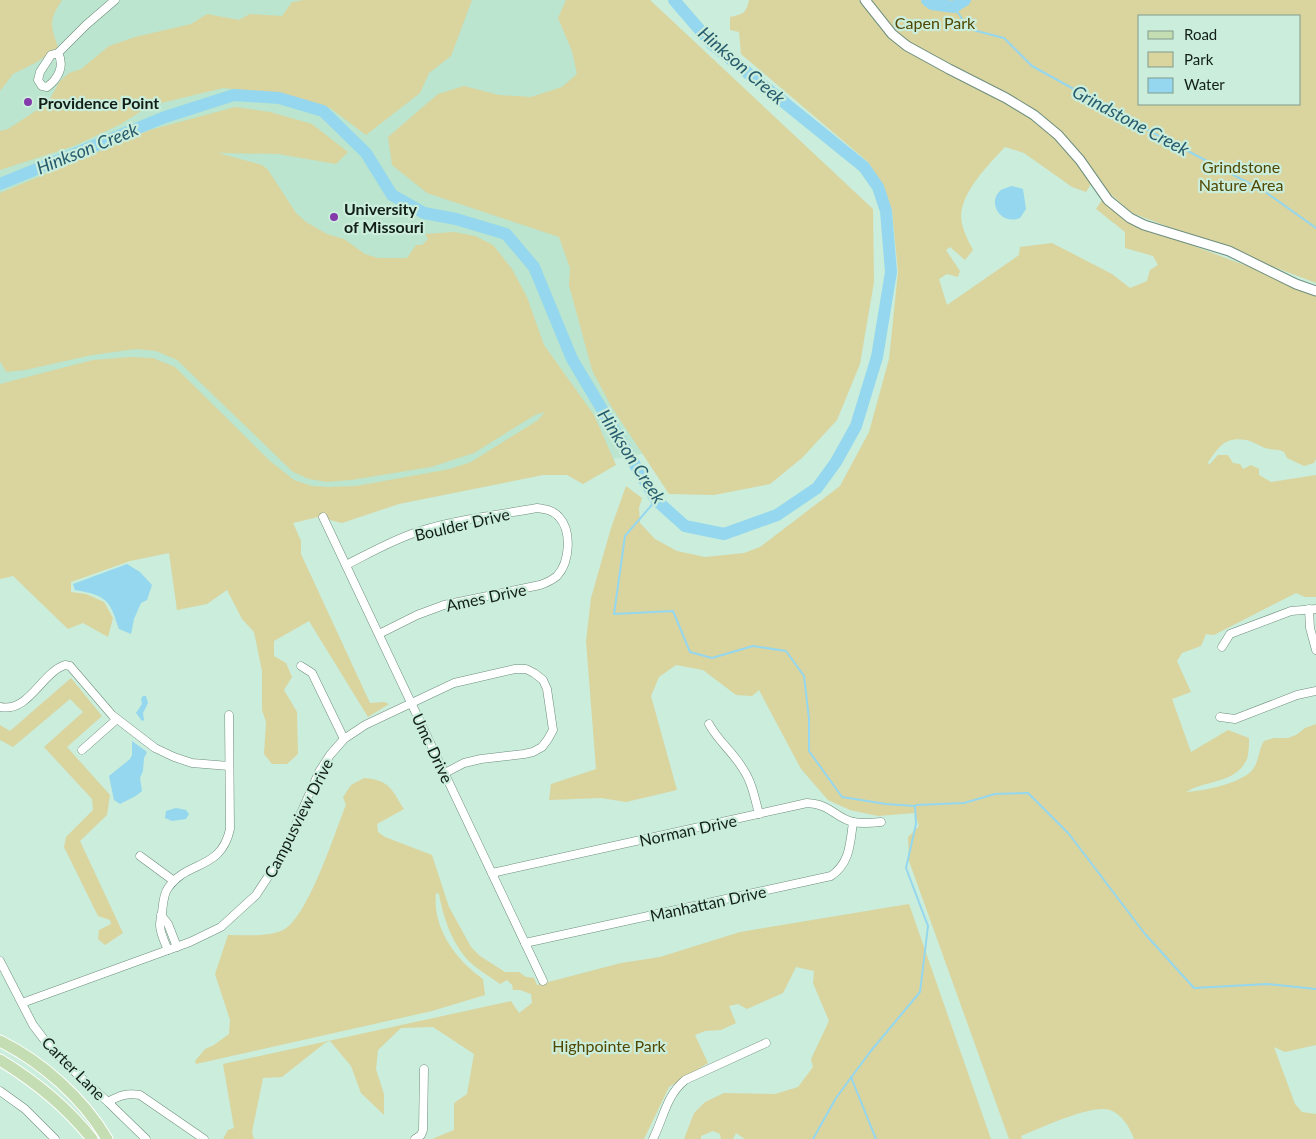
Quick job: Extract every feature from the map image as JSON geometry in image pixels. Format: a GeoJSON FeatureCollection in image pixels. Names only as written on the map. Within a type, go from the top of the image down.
{"type":"FeatureCollection","features":[{"type":"Feature","properties":{"kind":"main road"},"geometry":{"type":"LineString","coordinates":[[0,1041],[14,1048],[62,1082],[102,1130],[107,1139]]}},
{"type":"Feature","properties":{"kind":"main road"},"geometry":{"type":"LineString","coordinates":[[0,1060],[28,1077],[74,1116],[92,1139]]}},
{"type":"Feature","properties":{"kind":"street"},"geometry":{"type":"LineString","coordinates":[[58,53],[115,0]]}},
{"type":"Feature","properties":{"kind":"street"},"geometry":{"type":"LineString","coordinates":[[865,0],[892,34],[907,46],[1006,98],[1034,115],[1058,135],[1080,160],[1108,200],[1130,218],[1144,225],[1230,251],[1296,284],[1316,291]]}},
{"type":"Feature","properties":{"kind":"street","name":"Boulder Drive"},"geometry":{"type":"LineString","coordinates":[[346,564],[400,538],[420,531],[537,508],[550,510],[559,517],[566,529],[568,538]]}},
{"type":"Feature","properties":{"kind":"street","name":"Umc Drive"},"geometry":{"type":"LineString","coordinates":[[323,516],[543,981]]}},
{"type":"Feature","properties":{"kind":"street","name":"Ames Drive"},"geometry":{"type":"LineString","coordinates":[[379,634],[417,615],[444,605],[540,585],[550,581],[558,574],[564,561],[568,538]]}},
{"type":"Feature","properties":{"kind":"street"},"geometry":{"type":"LineString","coordinates":[[1222,647],[1230,634],[1290,611],[1312,609],[1310,628],[1316,650]]}},
{"type":"Feature","properties":{"kind":"street"},"geometry":{"type":"LineString","coordinates":[[0,707],[6,708],[18,705],[56,669],[65,665],[73,669],[102,706],[155,748],[192,763],[229,766]]}},
{"type":"Feature","properties":{"kind":"street"},"geometry":{"type":"LineString","coordinates":[[301,666],[312,673],[344,740]]}},
{"type":"Feature","properties":{"kind":"street","name":"Campusview Drive"},"geometry":{"type":"LineString","coordinates":[[22,1003],[177,947],[221,927],[256,895],[283,854],[319,772],[330,755],[344,740],[365,725],[454,683],[515,669],[526,669],[534,672],[543,680],[547,689],[553,730],[542,746],[533,752],[524,754],[464,763],[445,773]]}},
{"type":"Feature","properties":{"kind":"street"},"geometry":{"type":"LineString","coordinates":[[1220,717],[1235,719],[1297,695],[1316,691]]}},
{"type":"Feature","properties":{"kind":"street"},"geometry":{"type":"LineString","coordinates":[[168,950],[160,926],[164,898],[168,888],[174,881],[212,860],[220,853],[227,842],[230,829],[229,715]]}},
{"type":"Feature","properties":{"kind":"street"},"geometry":{"type":"LineString","coordinates":[[82,750],[117,719]]}},
{"type":"Feature","properties":{"kind":"street"},"geometry":{"type":"LineString","coordinates":[[709,724],[716,737],[731,751],[744,769],[753,789],[759,814]]}},
{"type":"Feature","properties":{"kind":"street","name":"Norman Drive"},"geometry":{"type":"LineString","coordinates":[[492,873],[807,804],[817,804],[828,808],[844,819],[854,822],[881,822]]}},
{"type":"Feature","properties":{"kind":"street","name":"Manhattan Drive"},"geometry":{"type":"LineString","coordinates":[[525,943],[830,876],[839,871],[845,863],[854,822]]}},
{"type":"Feature","properties":{"kind":"street"},"geometry":{"type":"LineString","coordinates":[[140,856],[174,881]]}},
{"type":"Feature","properties":{"kind":"street"},"geometry":{"type":"LineString","coordinates":[[161,916],[168,924],[177,947]]}},
{"type":"Feature","properties":{"kind":"street","name":"Carter Lane"},"geometry":{"type":"LineString","coordinates":[[0,961],[33,1025],[46,1042],[146,1139]]}},
{"type":"Feature","properties":{"kind":"street"},"geometry":{"type":"LineString","coordinates":[[653,1139],[670,1097],[675,1089],[685,1080],[766,1043]]}},
{"type":"Feature","properties":{"kind":"street"},"geometry":{"type":"LineString","coordinates":[[415,1139],[421,1135],[423,1130],[424,1070]]}},
{"type":"Feature","properties":{"kind":"street"},"geometry":{"type":"LineString","coordinates":[[0,1091],[25,1109],[55,1139]]}},
{"type":"Feature","properties":{"kind":"street"},"geometry":{"type":"LineString","coordinates":[[108,1102],[129,1093],[140,1095],[204,1139]]}},
{"type":"Feature","properties":{"kind":"shaded area","name":"University of Missouri"},"geometry":{"type":"Polygon","coordinates":[[[0,0],[586,0],[750,434],[0,571],[0,0]]]}},
{"type":"Feature","properties":{"kind":"green space"},"geometry":{"type":"Polygon","coordinates":[[[0,0],[62,0],[52,22],[53,33],[58,47],[37,62],[13,74],[0,91],[0,0]]]}},
{"type":"Feature","properties":{"kind":"green space"},"geometry":{"type":"Polygon","coordinates":[[[304,0],[472,0],[451,56],[429,73],[420,93],[366,135],[330,108],[279,93],[223,88],[149,106],[121,124],[74,146],[0,170],[0,131],[8,129],[48,103],[59,82],[69,73],[81,69],[109,46],[135,37],[191,24],[207,14],[239,20],[250,14],[282,16],[292,2],[304,0]]]}},
{"type":"Feature","properties":{"kind":"green space"},"geometry":{"type":"Polygon","coordinates":[[[566,0],[650,0],[873,209],[874,282],[860,364],[837,420],[802,458],[770,484],[714,495],[669,494],[611,406],[592,370],[569,285],[570,268],[559,237],[427,193],[392,165],[388,137],[438,94],[464,86],[499,95],[531,97],[562,87],[577,74],[572,51],[558,18],[566,0]]]}},
{"type":"Feature","properties":{"kind":"green space"},"geometry":{"type":"Polygon","coordinates":[[[749,0],[859,0],[887,35],[888,30],[865,0],[1316,0],[1316,283],[1132,213],[1099,184],[1094,173],[1041,124],[1090,177],[1091,184],[1086,192],[1072,187],[1024,153],[1005,147],[974,182],[963,204],[962,224],[973,250],[965,260],[950,247],[946,250],[960,271],[958,277],[947,274],[939,279],[947,305],[1019,255],[1020,247],[1052,243],[1112,274],[1130,288],[1147,281],[1150,270],[1158,265],[1153,256],[1125,248],[1125,232],[1096,209],[1102,200],[1125,220],[1316,292],[1316,459],[1314,463],[1304,466],[1287,458],[1284,452],[1239,439],[1223,444],[1208,462],[1209,465],[1218,455],[1228,455],[1233,463],[1240,464],[1243,469],[1251,465],[1259,469],[1259,475],[1271,482],[1316,475],[1316,597],[1305,597],[1296,593],[1214,635],[1206,634],[1201,646],[1182,653],[1177,661],[1191,692],[1172,699],[1191,752],[1228,730],[1249,738],[1247,759],[1236,773],[1186,792],[1213,788],[1243,777],[1255,766],[1264,741],[1274,738],[1288,738],[1316,724],[1316,1045],[1285,1052],[1274,1047],[1295,1104],[1302,1112],[1316,1114],[1316,1139],[1134,1139],[1122,1118],[1110,1110],[1102,1109],[1079,1113],[1021,1136],[1022,1139],[1009,1139],[909,861],[908,837],[919,826],[915,813],[878,816],[850,810],[828,800],[801,769],[759,690],[752,696],[736,695],[703,670],[676,665],[659,677],[651,696],[677,790],[626,802],[601,798],[549,800],[551,784],[596,769],[586,641],[591,598],[611,528],[626,486],[642,498],[639,508],[640,523],[655,539],[677,551],[705,557],[744,553],[760,547],[840,486],[869,432],[889,359],[898,272],[892,210],[883,185],[868,162],[741,54],[739,32],[730,30],[730,17],[745,11],[749,0]]]}},
{"type":"Feature","properties":{"kind":"green space"},"geometry":{"type":"Polygon","coordinates":[[[235,107],[270,112],[312,124],[348,152],[336,164],[278,154],[218,153],[262,165],[268,170],[296,213],[306,222],[327,234],[344,239],[365,254],[378,258],[407,258],[416,245],[422,245],[428,239],[425,234],[454,232],[475,236],[493,245],[512,269],[527,297],[544,345],[594,415],[616,465],[583,484],[567,475],[543,475],[399,504],[342,523],[318,517],[293,523],[301,541],[301,554],[370,703],[384,702],[389,704],[368,717],[309,621],[274,641],[274,656],[286,663],[292,677],[284,690],[297,712],[298,754],[287,764],[272,764],[264,754],[266,722],[262,710],[262,671],[254,632],[242,619],[227,590],[207,604],[177,610],[169,553],[130,561],[71,582],[71,592],[86,594],[104,602],[113,618],[108,637],[83,623],[68,629],[13,576],[0,579],[0,384],[93,360],[131,357],[153,358],[175,367],[270,461],[294,480],[312,486],[328,487],[356,486],[450,469],[471,462],[538,420],[545,412],[535,415],[474,453],[431,467],[327,482],[309,479],[293,472],[177,360],[156,351],[136,349],[92,355],[25,370],[6,372],[0,361],[0,193],[150,130],[235,107]]]}},
{"type":"Feature","properties":{"kind":"green space"},"geometry":{"type":"Polygon","coordinates":[[[71,678],[102,716],[67,747],[110,795],[107,815],[80,841],[123,933],[105,945],[98,939],[99,930],[111,924],[110,920],[98,916],[64,847],[66,837],[93,810],[92,799],[44,747],[83,712],[70,699],[13,747],[0,740],[0,725],[10,731],[71,678]]]}},
{"type":"Feature","properties":{"kind":"green space","name":"Highpointe Park"},"geometry":{"type":"Polygon","coordinates":[[[364,778],[385,783],[396,796],[404,809],[377,824],[378,832],[385,837],[432,855],[449,907],[471,947],[480,956],[505,972],[519,972],[526,977],[534,978],[537,985],[621,963],[660,957],[740,932],[909,904],[991,1139],[745,1139],[736,1133],[733,1139],[721,1139],[720,1134],[713,1131],[701,1136],[701,1139],[684,1139],[694,1113],[705,1102],[724,1093],[775,1094],[798,1087],[813,1067],[811,1059],[829,1021],[813,983],[814,971],[796,967],[783,993],[747,1009],[738,1004],[729,1006],[736,1023],[721,1030],[705,1031],[695,1035],[708,1063],[669,1087],[644,1139],[432,1139],[454,1130],[454,1103],[467,1094],[474,1054],[433,1027],[401,1028],[378,1050],[376,1069],[384,1094],[384,1115],[361,1093],[351,1066],[330,1041],[282,1077],[263,1078],[252,1132],[254,1139],[223,1139],[228,1130],[234,1128],[223,1064],[511,1001],[519,1013],[532,1003],[531,994],[520,990],[513,990],[512,985],[507,980],[500,984],[466,958],[452,936],[445,920],[439,894],[436,893],[438,919],[442,931],[455,953],[483,979],[485,995],[432,1011],[196,1064],[195,1061],[205,1049],[229,1034],[230,1020],[215,974],[228,935],[268,934],[281,931],[291,924],[301,911],[319,874],[346,805],[343,797],[351,785],[364,778]]]}},
{"type":"Feature","properties":{"kind":"water"},"geometry":{"type":"Polygon","coordinates":[[[1012,186],[1023,189],[1026,209],[1020,218],[1013,220],[1002,216],[995,206],[997,195],[1001,190],[1012,186]]]}},
{"type":"Feature","properties":{"kind":"water"},"geometry":{"type":"Polygon","coordinates":[[[127,564],[140,572],[152,585],[147,600],[141,603],[134,619],[131,634],[119,629],[112,610],[101,597],[75,590],[73,584],[127,564]]]}},
{"type":"Feature","properties":{"kind":"water"},"geometry":{"type":"Polygon","coordinates":[[[143,696],[146,696],[148,703],[143,713],[144,720],[142,721],[136,713],[142,704],[141,699],[143,696]]]}},
{"type":"Feature","properties":{"kind":"water"},"geometry":{"type":"Polygon","coordinates":[[[132,741],[147,752],[140,778],[142,791],[120,804],[114,800],[109,776],[130,759],[132,755],[132,741]]]}},
{"type":"Feature","properties":{"kind":"water"},"geometry":{"type":"Polygon","coordinates":[[[176,808],[186,810],[189,814],[186,819],[172,821],[165,818],[166,811],[176,808]]]}},
{"type":"Feature","properties":{"kind":"waterway","name":"Hinkson Creek"},"geometry":{"type":"LineString","coordinates":[[0,184],[165,117],[234,95],[279,98],[323,111],[366,153],[392,195],[424,213],[456,219],[506,234],[534,267],[572,359],[656,500],[685,526],[724,534],[777,515],[817,488],[836,462],[856,426],[877,357],[891,272],[886,211],[878,187],[864,167],[712,44],[674,0]]}},
{"type":"Feature","properties":{"kind":"waterway","name":"Hinkson Creek"},"geometry":{"type":"LineString","coordinates":[[927,0],[932,4],[954,7],[965,0]]}},
{"type":"Feature","properties":{"kind":"waterway","name":"Grindstone Creek"},"geometry":{"type":"LineString","coordinates":[[954,7],[969,29],[1004,38],[1032,66],[1264,191],[1316,228]]}},
{"type":"Feature","properties":{"kind":"waterway"},"geometry":{"type":"LineString","coordinates":[[656,500],[625,536],[614,614],[673,611],[690,652],[712,658],[753,646],[786,651],[804,676],[809,719],[809,751],[842,797],[886,804],[915,806],[916,824],[906,868],[928,926],[920,992],[870,1052],[836,1098],[813,1139]]}},
{"type":"Feature","properties":{"kind":"waterway"},"geometry":{"type":"LineString","coordinates":[[916,805],[964,803],[995,794],[1028,793],[1069,834],[1145,934],[1194,988],[1267,984],[1316,989]]}},
{"type":"Feature","properties":{"kind":"waterway"},"geometry":{"type":"LineString","coordinates":[[851,1077],[876,1139]]}},
{"type":"Feature","properties":{"kind":"place","name":"Providence Point"},"geometry":{"type":"Point","coordinates":[28,102]}},
{"type":"Feature","properties":{"kind":"place","name":"University of Missouri"},"geometry":{"type":"Point","coordinates":[334,217]}},
{"type":"Feature","properties":{"kind":"park label","name":"Capen Park"},"geometry":{"type":"Point","coordinates":[935,22]}},
{"type":"Feature","properties":{"kind":"park label","name":"Grindstone Nature Area"},"geometry":{"type":"Point","coordinates":[1241,175]}}]}
